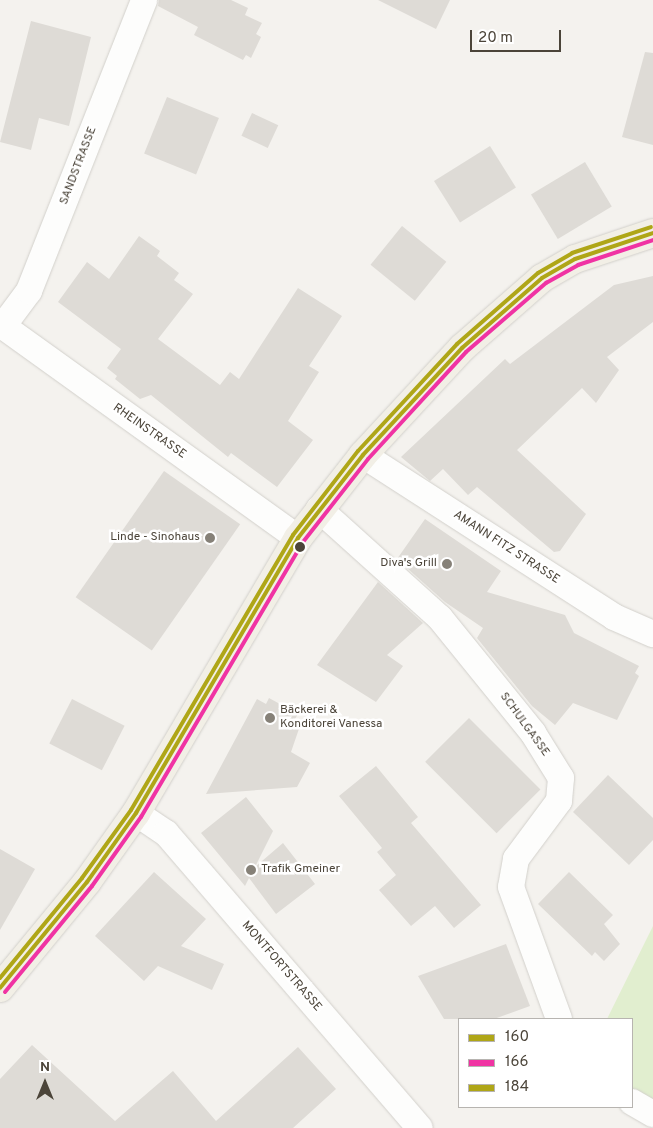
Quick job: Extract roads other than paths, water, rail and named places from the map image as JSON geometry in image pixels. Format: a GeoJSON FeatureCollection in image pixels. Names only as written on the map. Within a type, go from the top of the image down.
{"type":"FeatureCollection","features":[{"type":"Feature","properties":{"kind":"main road"},"geometry":{"type":"LineString","coordinates":[[0,988],[136,813],[298,538],[363,455],[462,348],[542,278],[576,259],[653,233]]}},
{"type":"Feature","properties":{"kind":"street","name":"SANDSTRASSE"},"geometry":{"type":"LineString","coordinates":[[2,325],[30,290],[144,0]]}},
{"type":"Feature","properties":{"kind":"street","name":"RHEINSTRASSE"},"geometry":{"type":"LineString","coordinates":[[2,325],[298,538]]}},
{"type":"Feature","properties":{"kind":"street","name":"AMANN FITZ STRASSE"},"geometry":{"type":"LineString","coordinates":[[363,455],[614,616],[653,634]]}},
{"type":"Feature","properties":{"kind":"street","name":"SCHULGASSE"},"geometry":{"type":"LineString","coordinates":[[319,509],[440,618],[533,733],[561,778],[559,800],[516,859],[511,888],[559,1018]]}},
{"type":"Feature","properties":{"kind":"street","name":"MONTFORTSTRASSE"},"geometry":{"type":"LineString","coordinates":[[136,813],[166,833],[420,1128]]}},
{"type":"Feature","properties":{"kind":"street"},"geometry":{"type":"LineString","coordinates":[[633,1103],[653,1114]]}},
{"type":"Feature","properties":{"kind":"place","name":"Linde - Sinohaus"},"geometry":{"type":"Point","coordinates":[210,538]}},
{"type":"Feature","properties":{"kind":"place","name":"Diva's Grill"},"geometry":{"type":"Point","coordinates":[447,564]}},
{"type":"Feature","properties":{"kind":"place","name":"Bäckerei & Konditorei Vanessa"},"geometry":{"type":"Point","coordinates":[270,718]}},
{"type":"Feature","properties":{"kind":"place","name":"Trafik Gmeiner"},"geometry":{"type":"Point","coordinates":[251,870]}}]}
